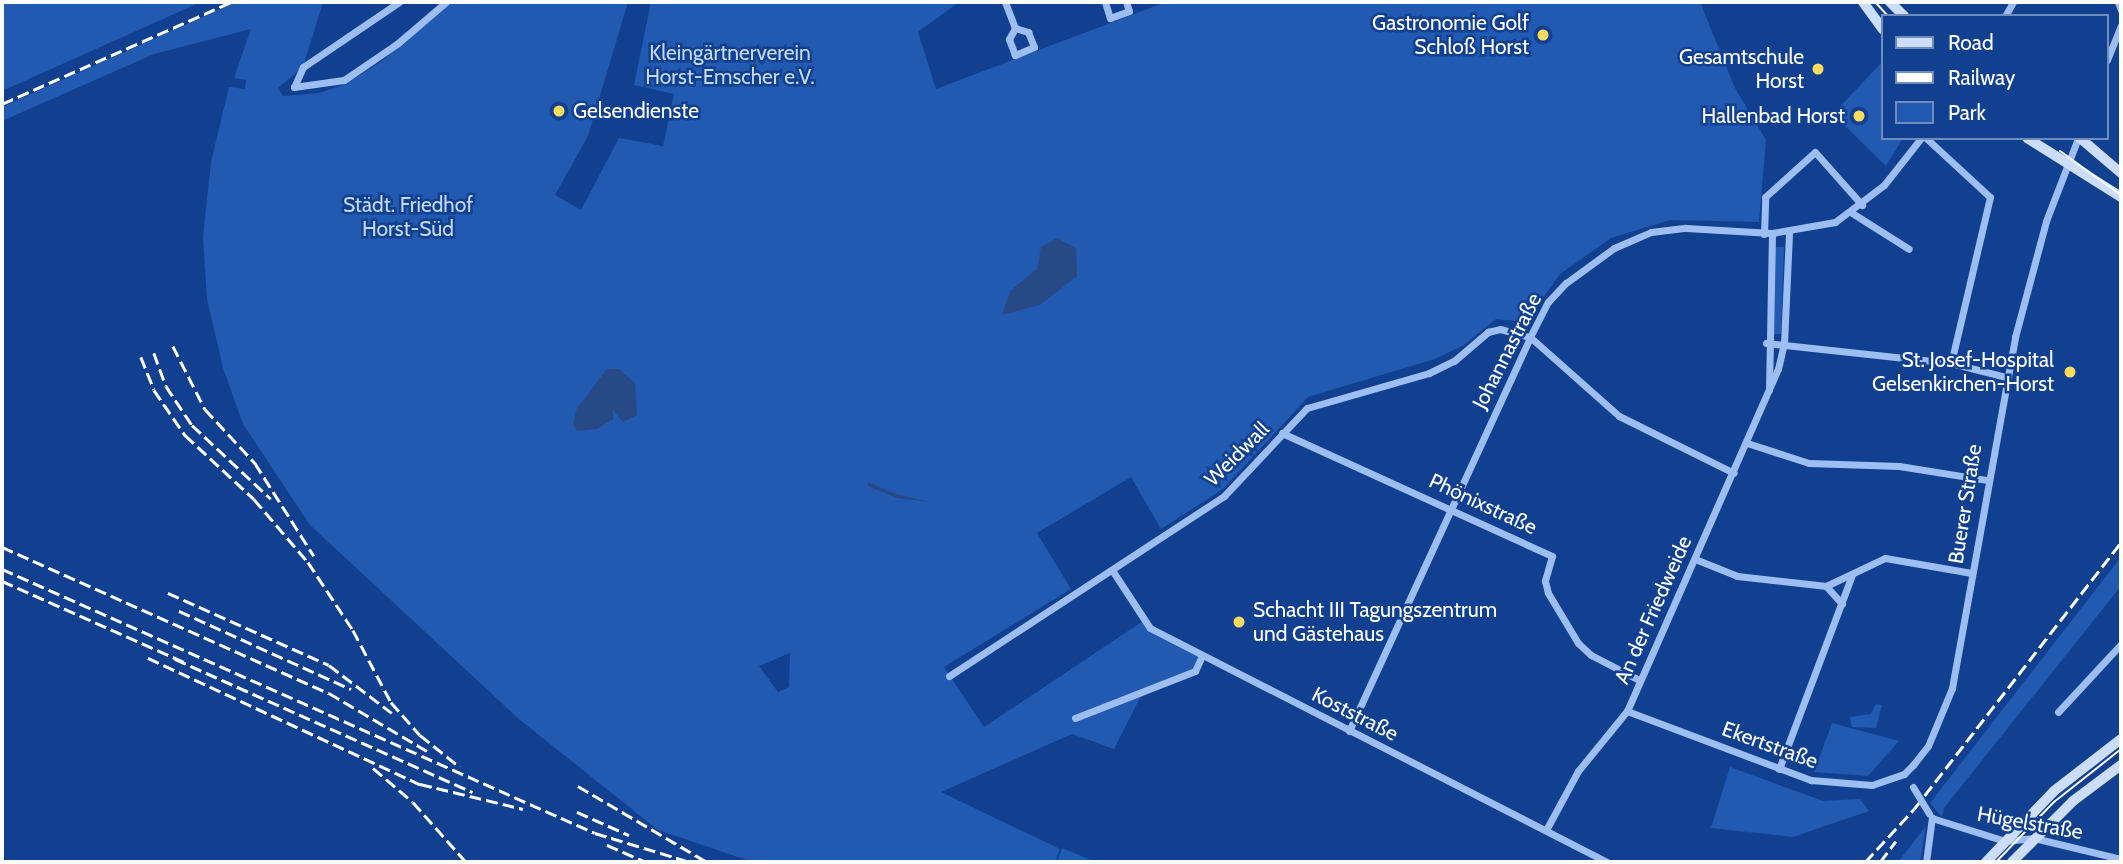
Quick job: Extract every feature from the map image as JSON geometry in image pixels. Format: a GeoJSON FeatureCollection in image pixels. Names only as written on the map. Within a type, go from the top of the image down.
{"type":"FeatureCollection","features":[{"type":"Feature","properties":{"kind":"main road"},"geometry":{"type":"LineString","coordinates":[[1863,2],[1882,29]]}},
{"type":"Feature","properties":{"kind":"main road"},"geometry":{"type":"LineString","coordinates":[[2030,140],[2121,197]]}},
{"type":"Feature","properties":{"kind":"main road"},"geometry":{"type":"LineString","coordinates":[[2077,141],[2119,170]]}},
{"type":"Feature","properties":{"kind":"main road"},"geometry":{"type":"LineString","coordinates":[[1986,862],[2054,791],[2121,739]]}},
{"type":"Feature","properties":{"kind":"main road"},"geometry":{"type":"LineString","coordinates":[[2012,862],[2034,838],[2121,765]]}},
{"type":"Feature","properties":{"kind":"street"},"geometry":{"type":"LineString","coordinates":[[399,2],[303,67],[294,87],[344,80],[398,43],[446,2]]}},
{"type":"Feature","properties":{"kind":"street"},"geometry":{"type":"LineString","coordinates":[[1004,2],[1015,27]]}},
{"type":"Feature","properties":{"kind":"street"},"geometry":{"type":"LineString","coordinates":[[1105,2],[1110,19],[1129,10],[1126,2]]}},
{"type":"Feature","properties":{"kind":"street"},"geometry":{"type":"LineString","coordinates":[[2118,2],[2121,10]]}},
{"type":"Feature","properties":{"kind":"street"},"geometry":{"type":"LineString","coordinates":[[2109,55],[2121,26]]}},
{"type":"Feature","properties":{"kind":"street","name":"Johannastraße"},"geometry":{"type":"LineString","coordinates":[[1349,731],[1450,506],[1530,337],[1549,302],[1566,283],[1634,237],[1686,228],[1768,233],[1818,228],[1852,214],[1891,177],[1921,140]]}},
{"type":"Feature","properties":{"kind":"street"},"geometry":{"type":"LineString","coordinates":[[1925,140],[1990,197],[1991,208],[1951,363]]}},
{"type":"Feature","properties":{"kind":"street","name":"Buerer Straße"},"geometry":{"type":"LineString","coordinates":[[1904,774],[1928,746],[1942,717],[1972,573],[1986,480],[2006,377],[2031,271],[2077,141]]}},
{"type":"Feature","properties":{"kind":"street","name":"An der Friedweide"},"geometry":{"type":"LineString","coordinates":[[1769,390],[1766,343],[1768,233],[1765,197],[1815,152],[1862,205]]}},
{"type":"Feature","properties":{"kind":"street"},"geometry":{"type":"LineString","coordinates":[[1852,214],[1909,250]]}},
{"type":"Feature","properties":{"kind":"street","name":"An der Friedweide"},"geometry":{"type":"LineString","coordinates":[[1546,830],[1578,771],[1627,711],[1769,390],[1784,344],[1788,232]]}},
{"type":"Feature","properties":{"kind":"street","name":"Weidwall"},"geometry":{"type":"LineString","coordinates":[[950,676],[1224,496],[1282,433],[1315,404],[1429,373],[1454,361],[1488,332],[1500,329],[1530,337]]}},
{"type":"Feature","properties":{"kind":"street"},"geometry":{"type":"LineString","coordinates":[[1530,337],[1619,416],[1734,473]]}},
{"type":"Feature","properties":{"kind":"street"},"geometry":{"type":"LineString","coordinates":[[1766,343],[1951,363],[2006,377]]}},
{"type":"Feature","properties":{"kind":"street","name":"Phönixstraße"},"geometry":{"type":"LineString","coordinates":[[1282,433],[1450,506],[1552,556],[1545,581],[1548,593],[1578,643],[1591,655],[1639,680]]}},
{"type":"Feature","properties":{"kind":"street"},"geometry":{"type":"LineString","coordinates":[[1746,443],[1809,463],[1899,466],[1986,480]]}},
{"type":"Feature","properties":{"kind":"street"},"geometry":{"type":"LineString","coordinates":[[1695,559],[1737,576],[1826,586],[1885,558],[1972,573]]}},
{"type":"Feature","properties":{"kind":"street","name":"Koststraße"},"geometry":{"type":"LineString","coordinates":[[1112,570],[1150,628],[1607,862]]}},
{"type":"Feature","properties":{"kind":"street"},"geometry":{"type":"LineString","coordinates":[[1779,769],[1852,575]]}},
{"type":"Feature","properties":{"kind":"street"},"geometry":{"type":"LineString","coordinates":[[1826,586],[1842,604]]}},
{"type":"Feature","properties":{"kind":"street"},"geometry":{"type":"LineString","coordinates":[[2057,712],[2121,644]]}},
{"type":"Feature","properties":{"kind":"street"},"geometry":{"type":"LineString","coordinates":[[1075,718],[1195,671],[1202,656]]}},
{"type":"Feature","properties":{"kind":"street","name":"Ekertstraße"},"geometry":{"type":"LineString","coordinates":[[1627,711],[1779,769],[1842,786],[1872,785],[1904,774]]}},
{"type":"Feature","properties":{"kind":"street"},"geometry":{"type":"LineString","coordinates":[[1904,774],[1932,817],[1926,862]]}},
{"type":"Feature","properties":{"kind":"street","name":"Hügelstraße"},"geometry":{"type":"LineString","coordinates":[[1932,817],[2005,841],[2034,838],[2121,859]]}},
{"type":"Feature","properties":{"kind":"green space"},"geometry":{"type":"Polygon","coordinates":[[[2,2],[201,2],[2,91],[2,2]]]}},
{"type":"Feature","properties":{"kind":"green space"},"geometry":{"type":"Polygon","coordinates":[[[236,2],[323,2],[303,67],[278,88],[283,96],[319,93],[346,84],[382,61],[452,2],[628,2],[588,136],[555,195],[581,210],[619,138],[663,146],[674,94],[634,85],[651,2],[959,2],[918,32],[936,89],[1166,2],[1700,2],[1735,88],[1766,140],[1759,222],[1670,220],[1611,238],[1560,274],[1526,322],[1496,319],[1464,345],[1435,359],[1308,397],[1223,489],[1161,529],[1131,477],[1037,533],[1071,589],[944,667],[984,727],[1143,621],[1202,656],[1195,671],[1144,690],[1114,749],[1072,734],[941,792],[1060,849],[1055,862],[753,862],[658,830],[520,720],[310,525],[243,424],[223,368],[207,299],[203,237],[211,162],[229,87],[245,89],[246,80],[234,78],[251,29],[154,54],[2,121],[2,107],[236,2]],[[790,653],[759,666],[778,692],[789,687],[790,653]]]}},
{"type":"Feature","properties":{"kind":"green space","name":"Hallenbad Horst"},"geometry":{"type":"Polygon","coordinates":[[[1882,62],[1882,140],[1902,140],[1886,166],[1833,114],[1882,62]]]}},
{"type":"Feature","properties":{"kind":"green space"},"geometry":{"type":"Polygon","coordinates":[[[1774,247],[1784,247],[1781,334],[1771,334],[1774,247]]]}},
{"type":"Feature","properties":{"kind":"green space"},"geometry":{"type":"Polygon","coordinates":[[[2121,557],[2121,586],[1944,808],[1942,817],[1930,803],[2121,557]]]}},
{"type":"Feature","properties":{"kind":"green space"},"geometry":{"type":"Polygon","coordinates":[[[1876,704],[1882,705],[1876,728],[1852,727],[1850,717],[1871,714],[1876,704]]]}},
{"type":"Feature","properties":{"kind":"green space"},"geometry":{"type":"Polygon","coordinates":[[[1832,723],[1899,741],[1868,776],[1814,772],[1832,723]]]}},
{"type":"Feature","properties":{"kind":"green space"},"geometry":{"type":"Polygon","coordinates":[[[1730,767],[1823,801],[1860,799],[1869,811],[1793,837],[1711,828],[1730,767]]]}},
{"type":"Feature","properties":{"kind":"green space"},"geometry":{"type":"Polygon","coordinates":[[[1926,826],[1920,862],[1898,862],[1926,826]]]}},
{"type":"Feature","properties":{"kind":"green space"},"geometry":{"type":"Polygon","coordinates":[[[1062,848],[1096,862],[1057,862],[1062,848]]]}},
{"type":"Feature","properties":{"kind":"shaded area"},"geometry":{"type":"Polygon","coordinates":[[[1057,238],[1076,248],[1077,276],[1040,305],[1002,315],[1010,291],[1037,269],[1041,247],[1057,238]]]}},
{"type":"Feature","properties":{"kind":"shaded area"},"geometry":{"type":"Polygon","coordinates":[[[607,369],[619,369],[635,383],[637,415],[623,422],[613,410],[613,419],[597,429],[577,431],[573,424],[577,408],[607,369]]]}},
{"type":"Feature","properties":{"kind":"shaded area"},"geometry":{"type":"Polygon","coordinates":[[[868,482],[896,494],[929,502],[897,498],[868,486],[868,482]]]}},
{"type":"Feature","properties":{"kind":"tram line"},"geometry":{"type":"LineString","coordinates":[[1875,2],[1886,14]]}},
{"type":"Feature","properties":{"kind":"tram line"},"geometry":{"type":"LineString","coordinates":[[2060,151],[2121,195]]}},
{"type":"Feature","properties":{"kind":"tram line"},"geometry":{"type":"LineString","coordinates":[[1996,862],[2054,802],[2121,749]]}},
{"type":"Feature","properties":{"kind":"railway"},"geometry":{"type":"LineString","coordinates":[[2,104],[231,2]]}},
{"type":"Feature","properties":{"kind":"railway"},"geometry":{"type":"LineString","coordinates":[[173,346],[205,409],[255,463],[314,556]]}},
{"type":"Feature","properties":{"kind":"railway"},"geometry":{"type":"LineString","coordinates":[[154,353],[166,386],[192,425],[271,499]]}},
{"type":"Feature","properties":{"kind":"railway"},"geometry":{"type":"LineString","coordinates":[[141,357],[154,390],[185,435],[254,499],[308,562],[353,630],[391,702],[420,735],[460,767]]}},
{"type":"Feature","properties":{"kind":"railway"},"geometry":{"type":"LineString","coordinates":[[1865,862],[1914,809],[2121,542]]}},
{"type":"Feature","properties":{"kind":"railway"},"geometry":{"type":"LineString","coordinates":[[2,547],[329,693],[427,751]]}},
{"type":"Feature","properties":{"kind":"railway"},"geometry":{"type":"LineString","coordinates":[[2,569],[595,833],[690,862]]}},
{"type":"Feature","properties":{"kind":"railway"},"geometry":{"type":"LineString","coordinates":[[2,581],[184,662]]}},
{"type":"Feature","properties":{"kind":"railway"},"geometry":{"type":"LineString","coordinates":[[168,593],[329,665],[392,713]]}},
{"type":"Feature","properties":{"kind":"railway"},"geometry":{"type":"LineString","coordinates":[[179,611],[351,689]]}},
{"type":"Feature","properties":{"kind":"railway"},"geometry":{"type":"LineString","coordinates":[[148,658],[420,784],[523,809]]}},
{"type":"Feature","properties":{"kind":"railway"},"geometry":{"type":"LineString","coordinates":[[175,659],[473,792]]}},
{"type":"Feature","properties":{"kind":"railway"},"geometry":{"type":"LineString","coordinates":[[373,768],[413,802],[466,862]]}},
{"type":"Feature","properties":{"kind":"railway"},"geometry":{"type":"LineString","coordinates":[[578,786],[707,862]]}},
{"type":"Feature","properties":{"kind":"railway"},"geometry":{"type":"LineString","coordinates":[[577,812],[629,835]]}},
{"type":"Feature","properties":{"kind":"railway"},"geometry":{"type":"LineString","coordinates":[[1880,862],[1896,841]]}},
{"type":"Feature","properties":{"kind":"railway"},"geometry":{"type":"LineString","coordinates":[[607,845],[646,862]]}},
{"type":"Feature","properties":{"kind":"place","name":"Gastronomie Golf Schloß Horst"},"geometry":{"type":"Point","coordinates":[1543,35]}},
{"type":"Feature","properties":{"kind":"place","name":"Gesamtschule Horst"},"geometry":{"type":"Point","coordinates":[1818,69]}},
{"type":"Feature","properties":{"kind":"place","name":"Gelsendienste"},"geometry":{"type":"Point","coordinates":[559,111]}},
{"type":"Feature","properties":{"kind":"place","name":"Hallenbad Horst"},"geometry":{"type":"Point","coordinates":[1859,116]}},
{"type":"Feature","properties":{"kind":"place","name":"St. Josef-Hospital Gelsenkirchen-Horst"},"geometry":{"type":"Point","coordinates":[2070,372]}},
{"type":"Feature","properties":{"kind":"place","name":"Schacht III Tagungszentrum und Gästehaus"},"geometry":{"type":"Point","coordinates":[1239,622]}},
{"type":"Feature","properties":{"kind":"park label","name":"Kleingärtnerverein Horst-Emscher e.V."},"geometry":{"type":"Point","coordinates":[730,65]}},
{"type":"Feature","properties":{"kind":"park label","name":"Städt. Friedhof Horst-Süd"},"geometry":{"type":"Point","coordinates":[408,217]}}]}
